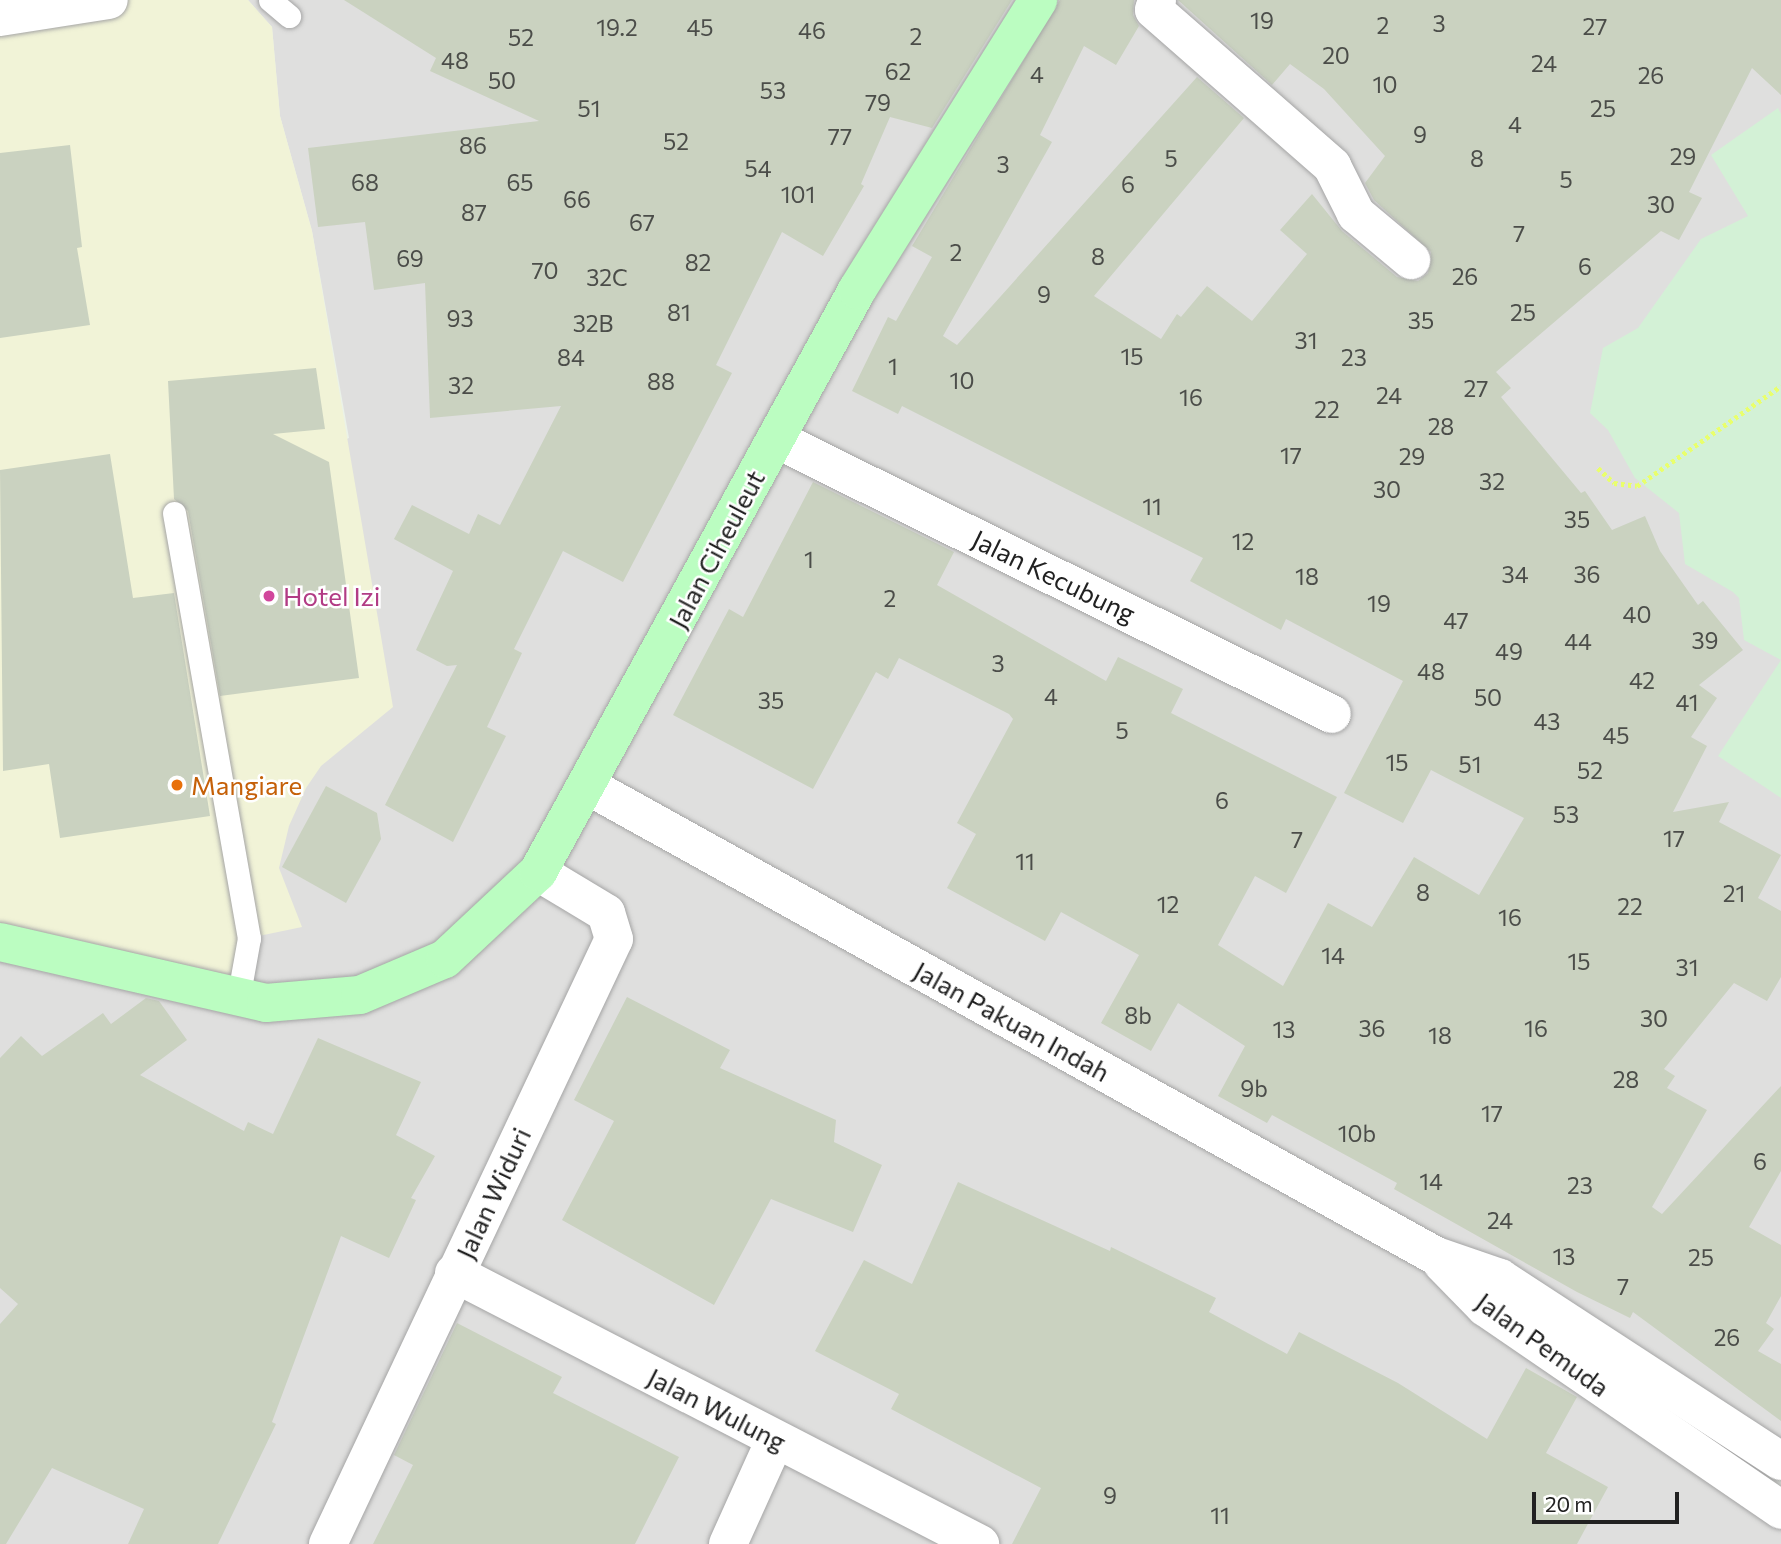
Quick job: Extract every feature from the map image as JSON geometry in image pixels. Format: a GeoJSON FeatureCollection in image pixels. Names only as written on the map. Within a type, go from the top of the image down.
{"type":"FeatureCollection","features":[{"type":"Feature","properties":{"kind":"street"},"geometry":{"type":"LineString","coordinates":[[0,17],[109,0]]}},
{"type":"Feature","properties":{"kind":"street","name":"Jalan Ciheuleut"},"geometry":{"type":"LineString","coordinates":[[0,942],[252,1001],[313,1002],[360,995],[445,960],[538,872],[588,786],[858,290],[1038,0]]}},
{"type":"Feature","properties":{"kind":"street"},"geometry":{"type":"LineString","coordinates":[[1157,0],[1154,10],[1332,166],[1356,214],[1410,260]]}},
{"type":"Feature","properties":{"kind":"street","name":"Jalan Kecubung"},"geometry":{"type":"LineString","coordinates":[[776,439],[1332,714]]}},
{"type":"Feature","properties":{"kind":"street","name":"Jalan Pakuan Indah"},"geometry":{"type":"LineString","coordinates":[[588,786],[1436,1256]]}},
{"type":"Feature","properties":{"kind":"street","name":"Jalan Widuri"},"geometry":{"type":"LineString","coordinates":[[328,1544],[614,939],[606,913],[584,896],[538,872]]}},
{"type":"Feature","properties":{"kind":"street","name":"Jalan Pemuda"},"geometry":{"type":"LineString","coordinates":[[1436,1256],[1500,1278],[1781,1461]]}},
{"type":"Feature","properties":{"kind":"street","name":"Jalan Pemuda"},"geometry":{"type":"LineString","coordinates":[[1436,1256],[1485,1307],[1781,1510]]}},
{"type":"Feature","properties":{"kind":"street","name":"Jalan Wulung"},"geometry":{"type":"LineString","coordinates":[[454,1273],[980,1544]]}},
{"type":"Feature","properties":{"kind":"street"},"geometry":{"type":"LineString","coordinates":[[728,1544],[775,1440]]}},
{"type":"Feature","properties":{"kind":"lane"},"geometry":{"type":"LineString","coordinates":[[270,0],[289,16]]}},
{"type":"Feature","properties":{"kind":"lane"},"geometry":{"type":"LineString","coordinates":[[174,513],[249,938],[252,1001]]}},
{"type":"Feature","properties":{"kind":"path"},"geometry":{"type":"LineString","coordinates":[[1598,468],[1614,483],[1637,486],[1781,386]]}},
{"type":"Feature","properties":{"kind":"shaded area"},"geometry":{"type":"Polygon","coordinates":[[[109,0],[248,0],[272,27],[280,116],[312,231],[393,707],[321,766],[306,788],[289,826],[279,868],[302,927],[249,938],[238,999],[0,942],[0,16],[109,0]]]}},
{"type":"Feature","properties":{"kind":"shaded area"},"geometry":{"type":"Polygon","coordinates":[[[248,0],[1781,0],[1781,1461],[1500,1278],[1781,1510],[1781,1544],[0,1544],[0,942],[174,513],[349,438],[312,231],[280,116],[272,27],[248,0]]]}},
{"type":"Feature","properties":{"kind":"shaded area"},"geometry":{"type":"Polygon","coordinates":[[[1778,108],[1781,114],[1781,660],[1744,640],[1739,598],[1733,592],[1685,564],[1679,513],[1635,478],[1608,430],[1590,413],[1603,348],[1638,328],[1701,239],[1748,216],[1711,155],[1778,108]]]}},
{"type":"Feature","properties":{"kind":"shaded area"},"geometry":{"type":"Polygon","coordinates":[[[1781,660],[1781,798],[1718,756],[1781,660]]]}},
{"type":"Feature","properties":{"kind":"building"},"geometry":{"type":"Polygon","coordinates":[[[344,0],[1012,0],[932,128],[890,117],[861,184],[864,186],[823,256],[782,232],[716,365],[732,373],[623,582],[563,551],[514,649],[522,653],[487,727],[506,736],[453,842],[385,805],[457,665],[447,666],[416,650],[453,571],[394,539],[412,505],[469,534],[478,514],[500,525],[561,406],[430,418],[425,283],[374,290],[365,222],[318,227],[308,148],[539,121],[430,71],[436,58],[344,0]]]}},
{"type":"Feature","properties":{"kind":"building"},"geometry":{"type":"Polygon","coordinates":[[[1060,0],[1134,0],[1133,15],[1139,26],[1116,65],[1084,46],[1040,135],[1052,142],[943,336],[957,345],[1197,77],[1244,118],[1094,296],[1161,339],[1177,314],[1181,317],[1207,286],[1252,321],[1307,254],[1280,230],[1312,194],[1342,231],[1397,277],[1418,281],[1428,273],[1431,252],[1374,200],[1365,183],[1385,156],[1324,89],[1290,64],[1272,85],[1178,0],[1781,0],[1781,95],[1752,68],[1689,192],[1702,198],[1679,240],[1661,231],[1496,372],[1511,388],[1501,397],[1581,493],[1585,491],[1612,530],[1645,516],[1660,551],[1698,605],[1703,601],[1743,650],[1699,685],[1717,698],[1691,737],[1707,746],[1673,812],[1729,802],[1719,822],[1781,855],[1758,898],[1781,911],[1781,977],[1767,1001],[1734,983],[1664,1069],[1675,1076],[1667,1088],[1707,1110],[1652,1207],[1662,1214],[1781,1086],[1781,1171],[1749,1227],[1781,1245],[1781,1296],[1766,1323],[1774,1329],[1758,1351],[1781,1364],[1781,1421],[1633,1312],[1630,1318],[1577,1292],[1394,1189],[1397,1183],[1272,1115],[1267,1123],[1218,1096],[1245,1046],[1178,1003],[1151,1051],[1101,1023],[1139,955],[1061,912],[1045,941],[947,888],[976,834],[957,823],[1013,719],[1009,714],[899,658],[888,679],[876,672],[813,789],[673,715],[729,609],[743,617],[813,482],[954,552],[937,585],[1106,681],[1118,657],[1183,689],[1171,713],[1337,797],[1286,893],[1255,876],[1218,945],[1283,986],[1328,903],[1372,927],[1414,857],[1479,895],[1524,818],[1431,770],[1403,823],[1344,793],[1403,681],[1286,619],[1281,630],[1190,581],[1203,558],[902,406],[898,414],[852,391],[888,317],[896,321],[932,257],[912,246],[1060,0]]]}},
{"type":"Feature","properties":{"kind":"building"},"geometry":{"type":"Polygon","coordinates":[[[70,145],[82,247],[77,248],[90,325],[0,338],[0,153],[70,145]]]}},
{"type":"Feature","properties":{"kind":"building","name":"Hotel Izi"},"geometry":{"type":"Polygon","coordinates":[[[316,368],[325,429],[273,434],[329,462],[359,678],[220,696],[188,511],[174,499],[168,381],[316,368]]]}},
{"type":"Feature","properties":{"kind":"building"},"geometry":{"type":"Polygon","coordinates":[[[110,454],[133,598],[174,593],[210,816],[60,838],[49,764],[3,771],[0,470],[110,454]]]}},
{"type":"Feature","properties":{"kind":"building"},"geometry":{"type":"Polygon","coordinates":[[[326,786],[377,813],[381,839],[346,903],[282,867],[326,786]]]}},
{"type":"Feature","properties":{"kind":"building"},"geometry":{"type":"Polygon","coordinates":[[[627,997],[730,1050],[720,1068],[836,1120],[834,1142],[882,1165],[853,1232],[771,1199],[714,1305],[562,1220],[614,1121],[574,1100],[627,997]]]}},
{"type":"Feature","properties":{"kind":"building"},"geometry":{"type":"Polygon","coordinates":[[[146,998],[159,1001],[187,1040],[140,1075],[244,1131],[248,1122],[273,1134],[318,1038],[421,1082],[396,1135],[435,1156],[411,1198],[416,1200],[389,1258],[341,1236],[272,1422],[276,1424],[218,1544],[128,1544],[144,1509],[52,1468],[6,1544],[0,1544],[0,1324],[18,1304],[0,1288],[0,1058],[21,1036],[42,1056],[103,1013],[111,1024],[146,998]]]}},
{"type":"Feature","properties":{"kind":"building"},"geometry":{"type":"Polygon","coordinates":[[[958,1182],[1110,1251],[1111,1247],[1216,1298],[1209,1312],[1287,1354],[1299,1332],[1398,1383],[1487,1439],[1526,1368],[1577,1397],[1546,1453],[1608,1487],[1577,1544],[1012,1544],[1041,1488],[891,1409],[899,1394],[815,1351],[864,1260],[912,1284],[958,1182]]]}},
{"type":"Feature","properties":{"kind":"building"},"geometry":{"type":"Polygon","coordinates":[[[457,1323],[562,1377],[553,1393],[679,1457],[635,1544],[373,1544],[413,1465],[394,1455],[457,1323]]]}},
{"type":"Feature","properties":{"kind":"place","name":"Hotel Izi"},"geometry":{"type":"Point","coordinates":[269,596]}},
{"type":"Feature","properties":{"kind":"place","name":"Mangiare"},"geometry":{"type":"Point","coordinates":[177,785]}}]}
